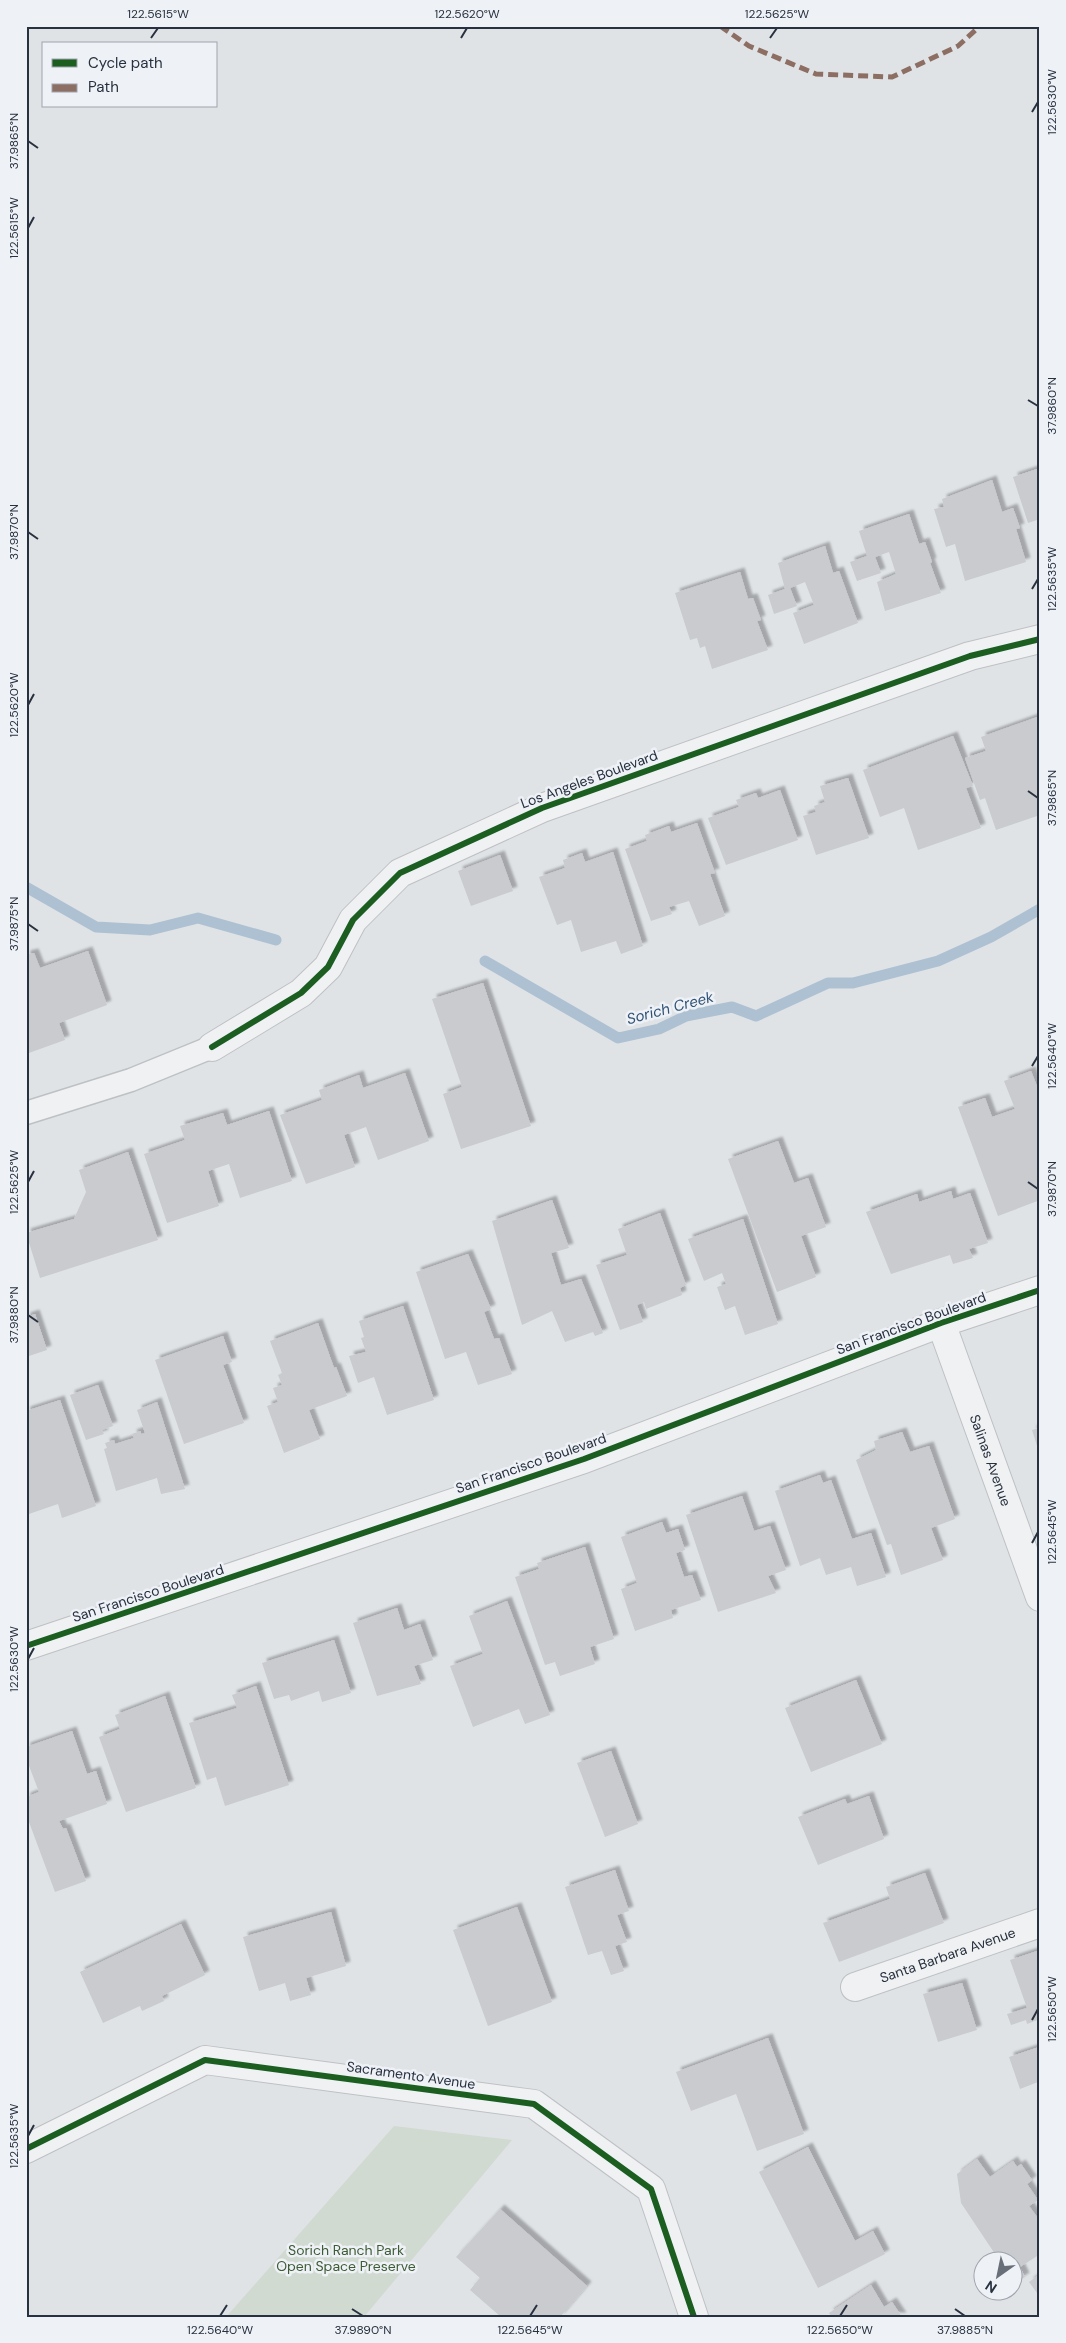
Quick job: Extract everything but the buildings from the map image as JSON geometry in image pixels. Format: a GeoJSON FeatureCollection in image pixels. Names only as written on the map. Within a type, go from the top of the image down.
{"type":"FeatureCollection","features":[{"type":"Feature","properties":{"kind":"street","name":"Los Angeles Boulevard"},"geometry":{"type":"LineString","coordinates":[[212,1048],[301,993],[328,967],[352,920],[400,873],[542,808],[970,656],[1040,639]]}},
{"type":"Feature","properties":{"kind":"street","name":"San Francisco Boulevard"},"geometry":{"type":"LineString","coordinates":[[26,1646],[584,1460],[942,1323],[1040,1290]]}},
{"type":"Feature","properties":{"kind":"street","name":"Salinas Avenue"},"geometry":{"type":"LineString","coordinates":[[942,1323],[1040,1597]]}},
{"type":"Feature","properties":{"kind":"street","name":"Santa Barbara Avenue"},"geometry":{"type":"LineString","coordinates":[[855,1987],[1040,1923]]}},
{"type":"Feature","properties":{"kind":"street","name":"Sacramento Avenue"},"geometry":{"type":"LineString","coordinates":[[26,2149],[206,2060],[534,2104],[651,2189],[694,2317]]}},
{"type":"Feature","properties":{"kind":"lane"},"geometry":{"type":"LineString","coordinates":[[26,1113],[131,1080],[212,1048]]}},
{"type":"Feature","properties":{"kind":"green space","name":"Sorich Ranch Park Open Space Preserve"},"geometry":{"type":"Polygon","coordinates":[[[394,2126],[512,2140],[364,2317],[226,2317],[394,2126]]]}},
{"type":"Feature","properties":{"kind":"waterway","name":"Sorich Creek"},"geometry":{"type":"LineString","coordinates":[[26,887],[96,927],[150,930],[198,918],[276,940]]}},
{"type":"Feature","properties":{"kind":"waterway","name":"Sorich Creek"},"geometry":{"type":"LineString","coordinates":[[485,961],[618,1038],[659,1029],[686,1016],[732,1007],[756,1016],[828,983],[853,983],[938,961],[991,937],[1040,909]]}},
{"type":"Feature","properties":{"kind":"marked path"},"geometry":{"type":"LineString","coordinates":[[720,26],[749,46],[816,74],[892,77],[958,46],[980,26]]}},
{"type":"Feature","properties":{"kind":"cycle path"},"geometry":{"type":"LineString","coordinates":[[212,1047],[301,993],[328,967],[353,920],[400,873],[542,808],[970,656],[1040,639]]}},
{"type":"Feature","properties":{"kind":"cycle path"},"geometry":{"type":"LineString","coordinates":[[26,1646],[584,1459],[941,1323],[1040,1290]]}},
{"type":"Feature","properties":{"kind":"cycle path"},"geometry":{"type":"LineString","coordinates":[[26,2149],[205,2060],[534,2104],[651,2189],[694,2317]]}}]}
